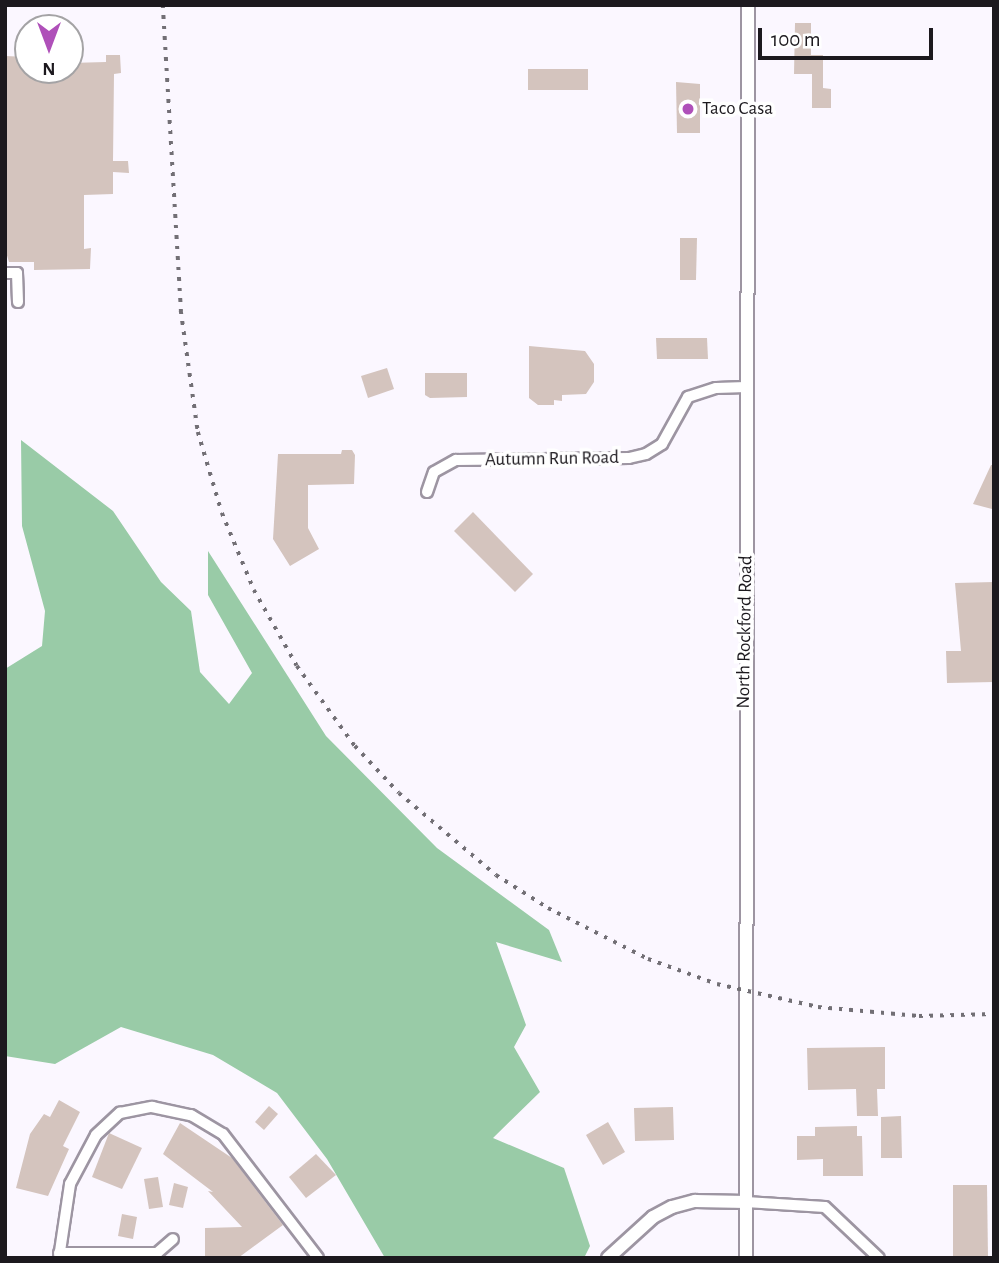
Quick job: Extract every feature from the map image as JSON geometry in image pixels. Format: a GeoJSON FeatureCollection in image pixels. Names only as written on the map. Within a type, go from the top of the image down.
{"type":"FeatureCollection","features":[{"type":"Feature","properties":{"kind":"street","name":"North Rockford Road"},"geometry":{"type":"LineString","coordinates":[[746,1258],[747,5]]}},
{"type":"Feature","properties":{"kind":"street"},"geometry":{"type":"LineString","coordinates":[[5,273],[18,273],[18,302]]}},
{"type":"Feature","properties":{"kind":"street","name":"Autumn Run Road"},"geometry":{"type":"LineString","coordinates":[[427,492],[433,472],[456,460],[629,458],[646,454],[662,444],[688,397],[716,388],[746,387]]}},
{"type":"Feature","properties":{"kind":"street"},"geometry":{"type":"LineString","coordinates":[[173,1239],[157,1253],[59,1256],[70,1184],[96,1135],[120,1113],[152,1107],[191,1115],[223,1134],[318,1258]]}},
{"type":"Feature","properties":{"kind":"street"},"geometry":{"type":"LineString","coordinates":[[608,1258],[653,1217],[695,1201],[825,1207],[879,1258]]}},
{"type":"Feature","properties":{"kind":"green space"},"geometry":{"type":"Polygon","coordinates":[[[21,440],[113,511],[161,582],[191,611],[200,672],[229,704],[252,673],[208,595],[208,551],[326,736],[437,848],[549,930],[562,962],[496,942],[526,1025],[514,1047],[540,1092],[493,1138],[564,1168],[590,1246],[584,1258],[385,1258],[327,1159],[277,1093],[213,1055],[121,1027],[55,1064],[5,1056],[5,669],[42,646],[45,611],[22,526],[21,440]]]}},
{"type":"Feature","properties":{"kind":"building"},"geometry":{"type":"Polygon","coordinates":[[[795,23],[811,23],[811,55],[823,55],[823,88],[831,89],[831,108],[812,108],[812,74],[794,74],[795,23]]]}},
{"type":"Feature","properties":{"kind":"building"},"geometry":{"type":"Polygon","coordinates":[[[106,55],[120,55],[121,73],[114,74],[113,161],[128,161],[129,173],[113,172],[113,194],[84,195],[84,249],[91,248],[90,269],[34,270],[34,262],[9,262],[5,249],[5,56],[14,56],[14,84],[84,84],[84,63],[106,62],[106,55]]]}},
{"type":"Feature","properties":{"kind":"building"},"geometry":{"type":"Polygon","coordinates":[[[528,69],[588,69],[588,90],[528,90],[528,69]]]}},
{"type":"Feature","properties":{"kind":"building","name":"Taco Casa"},"geometry":{"type":"Polygon","coordinates":[[[676,82],[700,84],[700,133],[677,133],[676,82]]]}},
{"type":"Feature","properties":{"kind":"building"},"geometry":{"type":"Polygon","coordinates":[[[680,238],[697,238],[696,280],[680,280],[680,238]]]}},
{"type":"Feature","properties":{"kind":"building"},"geometry":{"type":"Polygon","coordinates":[[[656,338],[707,338],[708,359],[657,359],[656,338]]]}},
{"type":"Feature","properties":{"kind":"building"},"geometry":{"type":"Polygon","coordinates":[[[529,346],[585,351],[594,364],[594,382],[586,394],[562,395],[562,401],[554,400],[554,405],[538,405],[529,398],[529,346]]]}},
{"type":"Feature","properties":{"kind":"building"},"geometry":{"type":"Polygon","coordinates":[[[387,368],[394,389],[368,398],[361,376],[387,368]]]}},
{"type":"Feature","properties":{"kind":"building"},"geometry":{"type":"Polygon","coordinates":[[[425,373],[467,373],[467,397],[430,398],[425,395],[425,373]]]}},
{"type":"Feature","properties":{"kind":"building"},"geometry":{"type":"Polygon","coordinates":[[[342,450],[352,450],[355,455],[354,484],[308,485],[308,528],[319,549],[290,566],[273,539],[278,454],[341,454],[342,450]]]}},
{"type":"Feature","properties":{"kind":"building"},"geometry":{"type":"Polygon","coordinates":[[[991,465],[994,465],[992,509],[973,504],[991,465]]]}},
{"type":"Feature","properties":{"kind":"building"},"geometry":{"type":"Polygon","coordinates":[[[473,512],[533,574],[515,592],[454,531],[473,512]]]}},
{"type":"Feature","properties":{"kind":"building"},"geometry":{"type":"Polygon","coordinates":[[[994,582],[994,682],[947,683],[946,651],[961,651],[955,583],[994,582]]]}},
{"type":"Feature","properties":{"kind":"building"},"geometry":{"type":"Polygon","coordinates":[[[885,1047],[885,1089],[877,1089],[878,1116],[857,1116],[856,1089],[808,1090],[807,1048],[885,1047]]]}},
{"type":"Feature","properties":{"kind":"building"},"geometry":{"type":"Polygon","coordinates":[[[59,1100],[80,1112],[63,1146],[69,1149],[48,1196],[16,1188],[30,1134],[44,1114],[50,1117],[59,1100]]]}},
{"type":"Feature","properties":{"kind":"building"},"geometry":{"type":"Polygon","coordinates":[[[269,1106],[278,1114],[264,1130],[255,1122],[269,1106]]]}},
{"type":"Feature","properties":{"kind":"building"},"geometry":{"type":"Polygon","coordinates":[[[673,1107],[674,1140],[635,1141],[634,1108],[673,1107]]]}},
{"type":"Feature","properties":{"kind":"building"},"geometry":{"type":"Polygon","coordinates":[[[901,1116],[902,1158],[881,1158],[881,1117],[901,1116]]]}},
{"type":"Feature","properties":{"kind":"building"},"geometry":{"type":"Polygon","coordinates":[[[608,1122],[625,1152],[603,1165],[586,1135],[608,1122]]]}},
{"type":"Feature","properties":{"kind":"building"},"geometry":{"type":"Polygon","coordinates":[[[180,1123],[232,1158],[283,1225],[238,1258],[205,1258],[205,1228],[242,1227],[208,1191],[213,1192],[163,1154],[180,1123]]]}},
{"type":"Feature","properties":{"kind":"building"},"geometry":{"type":"Polygon","coordinates":[[[857,1126],[857,1136],[862,1136],[863,1176],[823,1176],[823,1159],[797,1160],[797,1136],[815,1136],[815,1127],[857,1126]]]}},
{"type":"Feature","properties":{"kind":"building"},"geometry":{"type":"Polygon","coordinates":[[[109,1133],[142,1148],[122,1189],[92,1177],[109,1133]]]}},
{"type":"Feature","properties":{"kind":"building"},"geometry":{"type":"Polygon","coordinates":[[[316,1154],[336,1175],[306,1198],[289,1177],[316,1154]]]}},
{"type":"Feature","properties":{"kind":"building"},"geometry":{"type":"Polygon","coordinates":[[[158,1177],[163,1207],[149,1209],[144,1179],[158,1177]]]}},
{"type":"Feature","properties":{"kind":"building"},"geometry":{"type":"Polygon","coordinates":[[[174,1183],[188,1187],[183,1208],[169,1205],[174,1183]]]}},
{"type":"Feature","properties":{"kind":"building"},"geometry":{"type":"Polygon","coordinates":[[[953,1185],[987,1185],[988,1258],[953,1258],[953,1185]]]}},
{"type":"Feature","properties":{"kind":"building"},"geometry":{"type":"Polygon","coordinates":[[[122,1214],[137,1217],[133,1239],[118,1236],[122,1214]]]}},
{"type":"Feature","properties":{"kind":"railway"},"geometry":{"type":"LineString","coordinates":[[163,5],[181,311],[198,432],[222,513],[254,590],[297,666],[355,746],[399,793],[496,875],[548,908],[648,959],[717,984],[818,1007],[919,1016],[994,1014]]}},
{"type":"Feature","properties":{"kind":"place","name":"Taco Casa"},"geometry":{"type":"Point","coordinates":[688,109]}}]}
